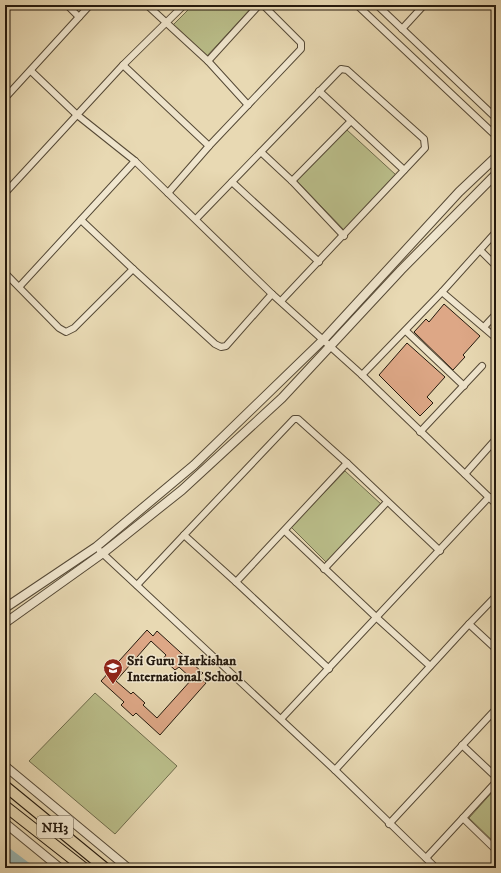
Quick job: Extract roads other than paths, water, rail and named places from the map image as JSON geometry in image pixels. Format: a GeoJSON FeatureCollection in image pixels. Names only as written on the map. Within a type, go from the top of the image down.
{"type":"FeatureCollection","features":[{"type":"Feature","properties":{"kind":"highway","name":"NH3"},"geometry":{"type":"LineString","coordinates":[[5,786],[105,868]]}},
{"type":"Feature","properties":{"kind":"highway","name":"NH3"},"geometry":{"type":"LineString","coordinates":[[5,806],[84,868]]}},
{"type":"Feature","properties":{"kind":"street"},"geometry":{"type":"LineString","coordinates":[[67,5],[80,17]]}},
{"type":"Feature","properties":{"kind":"street"},"geometry":{"type":"LineString","coordinates":[[5,98],[90,5]]}},
{"type":"Feature","properties":{"kind":"street"},"geometry":{"type":"LineString","coordinates":[[147,5],[208,61],[248,105]]}},
{"type":"Feature","properties":{"kind":"street"},"geometry":{"type":"LineString","coordinates":[[5,193],[76,114],[184,5]]}},
{"type":"Feature","properties":{"kind":"street"},"geometry":{"type":"LineString","coordinates":[[208,61],[259,5]]}},
{"type":"Feature","properties":{"kind":"street"},"geometry":{"type":"LineString","coordinates":[[168,193],[209,146],[299,51],[302,46],[263,5]]}},
{"type":"Feature","properties":{"kind":"street"},"geometry":{"type":"LineString","coordinates":[[356,5],[496,136]]}},
{"type":"Feature","properties":{"kind":"street"},"geometry":{"type":"LineString","coordinates":[[377,5],[496,118]]}},
{"type":"Feature","properties":{"kind":"street"},"geometry":{"type":"LineString","coordinates":[[402,29],[420,6]]}},
{"type":"Feature","properties":{"kind":"street"},"geometry":{"type":"LineString","coordinates":[[123,65],[209,146]]}},
{"type":"Feature","properties":{"kind":"street"},"geometry":{"type":"LineString","coordinates":[[196,219],[341,69],[344,69],[424,139],[425,148],[344,236],[281,301]]}},
{"type":"Feature","properties":{"kind":"street"},"geometry":{"type":"LineString","coordinates":[[31,70],[76,114],[135,161],[272,294],[332,346],[496,504]]}},
{"type":"Feature","properties":{"kind":"street"},"geometry":{"type":"LineString","coordinates":[[319,91],[404,170]]}},
{"type":"Feature","properties":{"kind":"street"},"geometry":{"type":"LineString","coordinates":[[292,181],[351,121]]}},
{"type":"Feature","properties":{"kind":"street"},"geometry":{"type":"LineString","coordinates":[[261,152],[292,181],[344,236]]}},
{"type":"Feature","properties":{"kind":"street"},"geometry":{"type":"LineString","coordinates":[[5,608],[96,547],[194,465],[324,339],[459,192],[496,157]]}},
{"type":"Feature","properties":{"kind":"street"},"geometry":{"type":"LineString","coordinates":[[20,286],[135,161]]}},
{"type":"Feature","properties":{"kind":"street"},"geometry":{"type":"LineString","coordinates":[[5,623],[103,553],[182,490],[282,398],[332,346],[401,270],[496,174]]}},
{"type":"Feature","properties":{"kind":"street"},"geometry":{"type":"LineString","coordinates":[[232,182],[319,262]]}},
{"type":"Feature","properties":{"kind":"street"},"geometry":{"type":"LineString","coordinates":[[80,220],[221,347],[226,346],[272,294]]}},
{"type":"Feature","properties":{"kind":"street"},"geometry":{"type":"LineString","coordinates":[[362,375],[406,331],[496,232]]}},
{"type":"Feature","properties":{"kind":"street"},"geometry":{"type":"LineString","coordinates":[[480,250],[496,266]]}},
{"type":"Feature","properties":{"kind":"street"},"geometry":{"type":"LineString","coordinates":[[5,273],[20,286],[59,328],[66,332],[74,328],[133,268]]}},
{"type":"Feature","properties":{"kind":"street"},"geometry":{"type":"LineString","coordinates":[[442,292],[496,338]]}},
{"type":"Feature","properties":{"kind":"street"},"geometry":{"type":"LineString","coordinates":[[484,327],[496,314]]}},
{"type":"Feature","properties":{"kind":"street"},"geometry":{"type":"LineString","coordinates":[[406,331],[464,386]]}},
{"type":"Feature","properties":{"kind":"street"},"geometry":{"type":"LineString","coordinates":[[420,432],[482,366]]}},
{"type":"Feature","properties":{"kind":"street"},"geometry":{"type":"LineString","coordinates":[[137,585],[294,419],[298,419],[347,463],[440,551]]}},
{"type":"Feature","properties":{"kind":"street"},"geometry":{"type":"LineString","coordinates":[[465,474],[496,439]]}},
{"type":"Feature","properties":{"kind":"street"},"geometry":{"type":"LineString","coordinates":[[236,582],[347,463]]}},
{"type":"Feature","properties":{"kind":"street"},"geometry":{"type":"LineString","coordinates":[[281,720],[489,498]]}},
{"type":"Feature","properties":{"kind":"street"},"geometry":{"type":"LineString","coordinates":[[324,569],[387,502]]}},
{"type":"Feature","properties":{"kind":"street"},"geometry":{"type":"LineString","coordinates":[[285,531],[324,569],[430,666]]}},
{"type":"Feature","properties":{"kind":"street"},"geometry":{"type":"LineString","coordinates":[[184,535],[329,669]]}},
{"type":"Feature","properties":{"kind":"street"},"geometry":{"type":"LineString","coordinates":[[96,547],[335,770],[436,868]]}},
{"type":"Feature","properties":{"kind":"street"},"geometry":{"type":"LineString","coordinates":[[335,770],[496,596]]}},
{"type":"Feature","properties":{"kind":"street"},"geometry":{"type":"LineString","coordinates":[[469,624],[496,649]]}},
{"type":"Feature","properties":{"kind":"street"},"geometry":{"type":"LineString","coordinates":[[389,824],[462,745],[496,711]]}},
{"type":"Feature","properties":{"kind":"street"},"geometry":{"type":"LineString","coordinates":[[462,745],[496,777]]}},
{"type":"Feature","properties":{"kind":"street"},"geometry":{"type":"LineString","coordinates":[[5,766],[128,868]]}},
{"type":"Feature","properties":{"kind":"street"},"geometry":{"type":"LineString","coordinates":[[426,858],[496,782]]}},
{"type":"Feature","properties":{"kind":"street"},"geometry":{"type":"LineString","coordinates":[[463,818],[496,850]]}},
{"type":"Feature","properties":{"kind":"street"},"geometry":{"type":"LineString","coordinates":[[5,823],[60,868]]}},
{"type":"Feature","properties":{"kind":"waterway"},"geometry":{"type":"LineString","coordinates":[[5,853],[25,868]]}},
{"type":"Feature","properties":{"kind":"place","name":"Sri Guru Harkishan International School"},"geometry":{"type":"Point","coordinates":[113,685]}}]}
